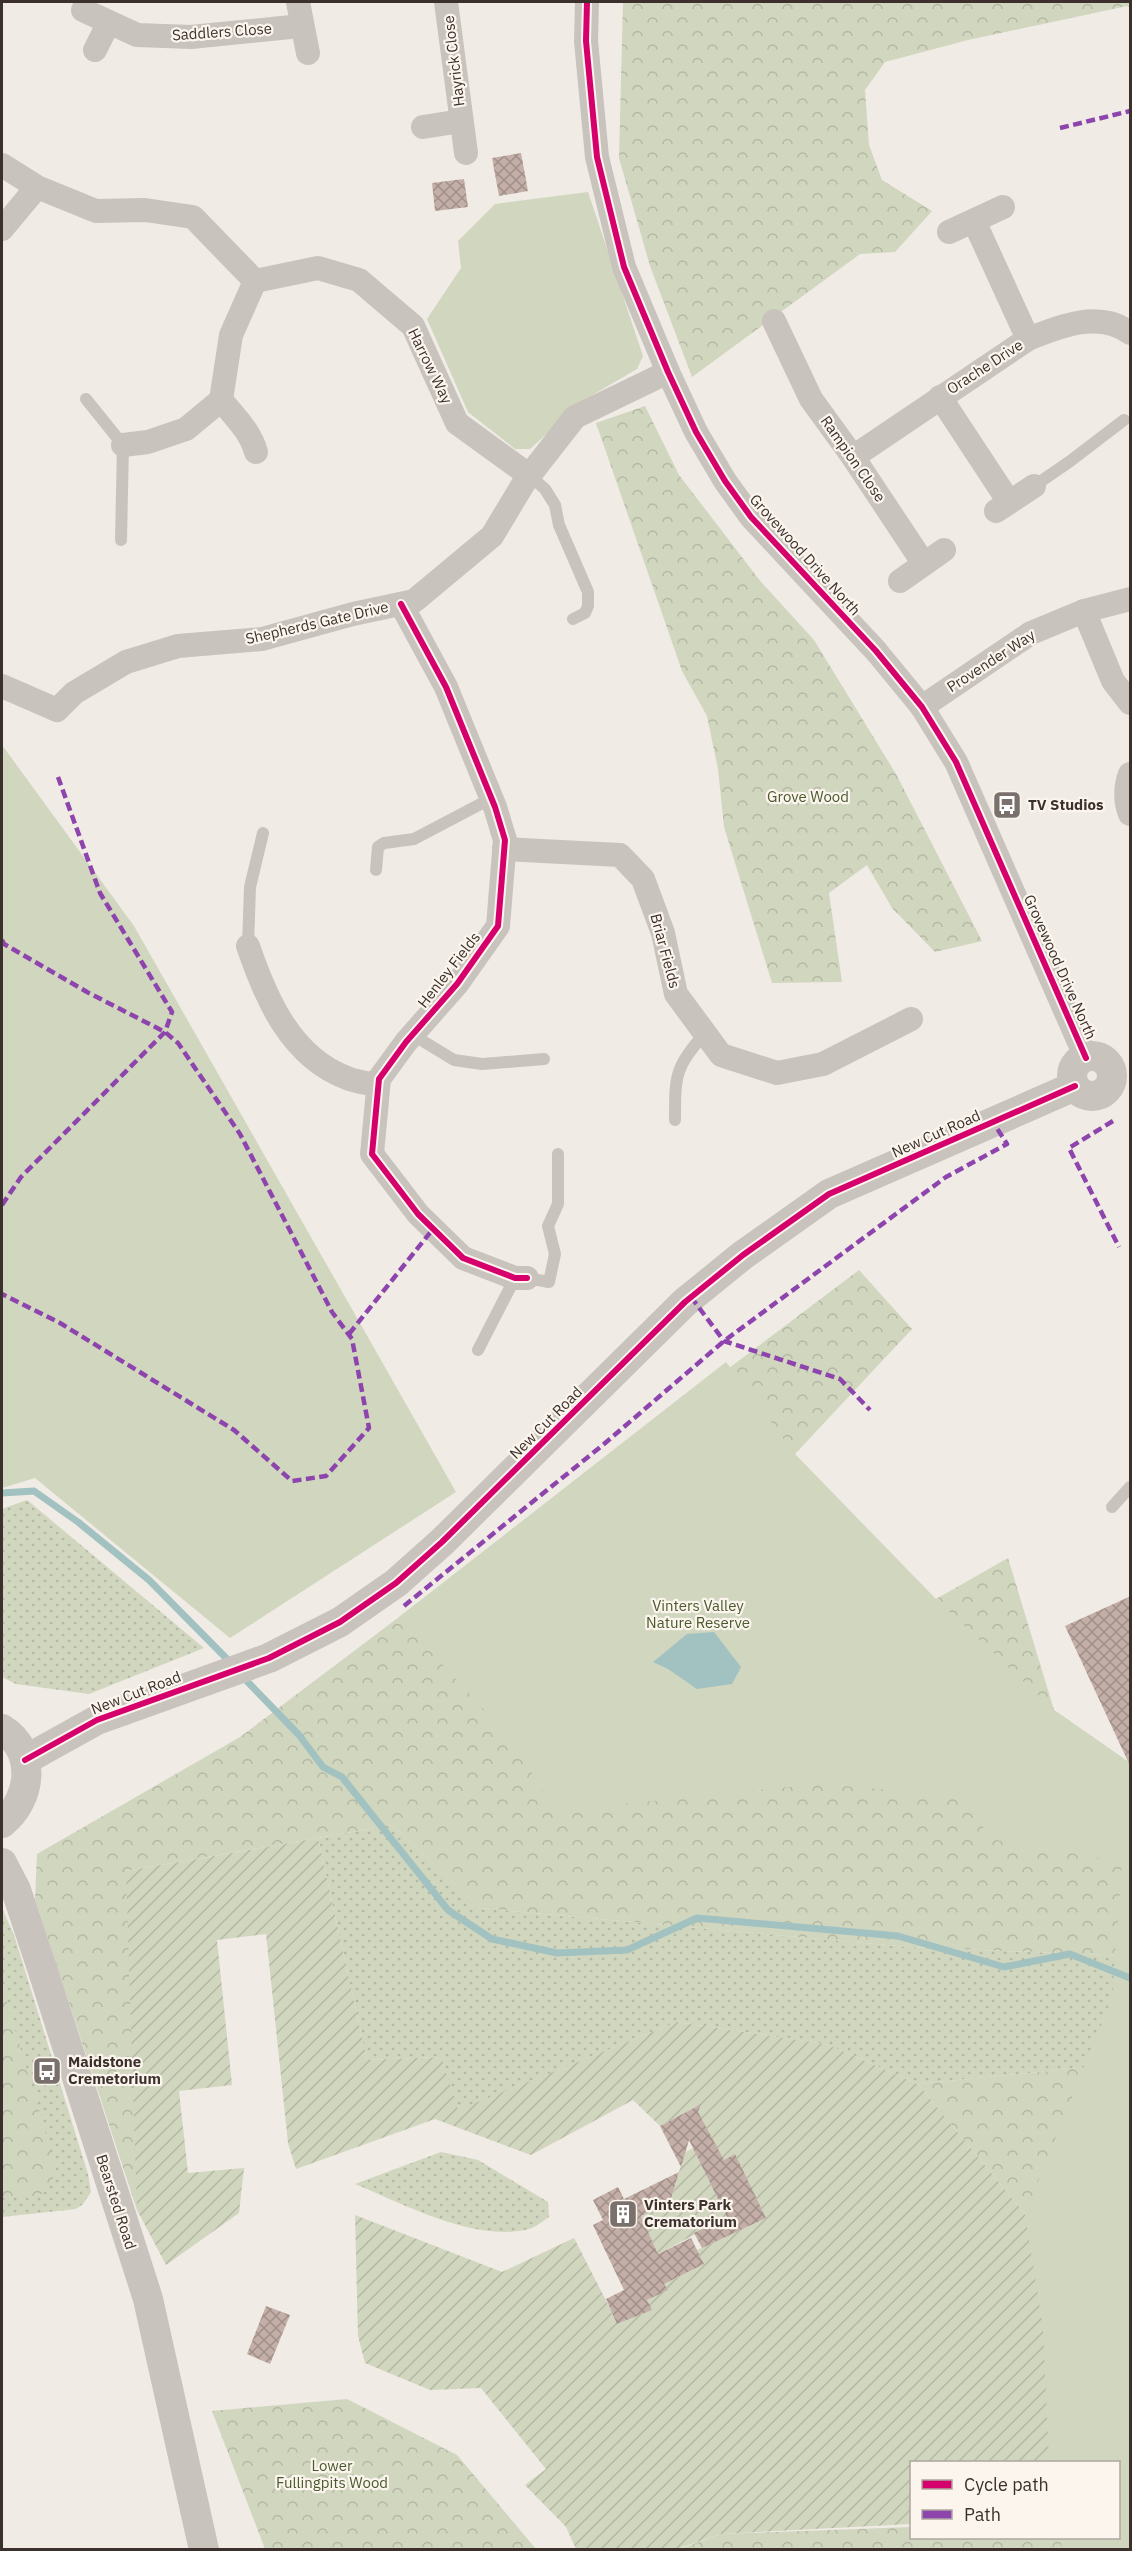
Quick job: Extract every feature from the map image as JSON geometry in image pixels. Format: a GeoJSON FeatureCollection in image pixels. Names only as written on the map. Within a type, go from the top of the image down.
{"type":"FeatureCollection","features":[{"type":"Feature","properties":{"kind":"street"},"geometry":{"type":"LineString","coordinates":[[298,2],[308,52]]}},
{"type":"Feature","properties":{"kind":"street","name":"Hayrick Close"},"geometry":{"type":"LineString","coordinates":[[447,2],[466,153]]}},
{"type":"Feature","properties":{"kind":"street","name":"Grovewood Drive North"},"geometry":{"type":"LineString","coordinates":[[587,2],[586,41],[597,157],[624,267],[696,432],[725,481],[751,516],[876,651],[922,707],[956,762],[1109,1064]]}},
{"type":"Feature","properties":{"kind":"street","name":"Saddlers Close"},"geometry":{"type":"LineString","coordinates":[[83,10],[137,35],[191,37],[302,26]]}},
{"type":"Feature","properties":{"kind":"street"},"geometry":{"type":"LineString","coordinates":[[95,50],[109,22]]}},
{"type":"Feature","properties":{"kind":"street","name":"Hayrick Close"},"geometry":{"type":"LineString","coordinates":[[423,128],[461,121]]}},
{"type":"Feature","properties":{"kind":"street"},"geometry":{"type":"LineString","coordinates":[[2,165],[37,187],[96,211],[146,210],[193,217],[255,281],[231,335],[221,400],[186,429],[148,442],[123,445]]}},
{"type":"Feature","properties":{"kind":"street"},"geometry":{"type":"LineString","coordinates":[[2,229],[37,187]]}},
{"type":"Feature","properties":{"kind":"street"},"geometry":{"type":"LineString","coordinates":[[949,232],[1003,207]]}},
{"type":"Feature","properties":{"kind":"street"},"geometry":{"type":"LineString","coordinates":[[974,220],[1028,339]]}},
{"type":"Feature","properties":{"kind":"street","name":"Harrow Way"},"geometry":{"type":"LineString","coordinates":[[255,281],[318,268],[359,279],[413,326],[457,423],[530,476]]}},
{"type":"Feature","properties":{"kind":"street","name":"Orache Drive"},"geometry":{"type":"LineString","coordinates":[[854,457],[1028,339],[1054,328],[1091,320],[1121,326],[1131,333]]}},
{"type":"Feature","properties":{"kind":"street","name":"Rampion Close"},"geometry":{"type":"LineString","coordinates":[[774,321],[794,346],[811,399],[854,457],[924,564]]}},
{"type":"Feature","properties":{"kind":"street","name":"Shepherds Gate Drive"},"geometry":{"type":"LineString","coordinates":[[2,686],[57,710],[74,693],[126,663],[168,649],[178,646],[262,639],[352,614],[414,601],[492,536],[525,481],[575,417],[668,372]]}},
{"type":"Feature","properties":{"kind":"street"},"geometry":{"type":"LineString","coordinates":[[940,397],[1003,507],[1034,486]]}},
{"type":"Feature","properties":{"kind":"street"},"geometry":{"type":"LineString","coordinates":[[221,400],[248,433],[256,452]]}},
{"type":"Feature","properties":{"kind":"street"},"geometry":{"type":"LineString","coordinates":[[900,581],[944,550]]}},
{"type":"Feature","properties":{"kind":"street","name":"Provender Way"},"geometry":{"type":"LineString","coordinates":[[922,707],[1031,633],[1084,611],[1131,599]]}},
{"type":"Feature","properties":{"kind":"street","name":"Henley Fields"},"geometry":{"type":"LineString","coordinates":[[400,604],[446,687],[492,798],[505,840],[498,926],[457,984],[379,1079],[372,1154],[418,1214],[463,1258],[521,1278]]}},
{"type":"Feature","properties":{"kind":"street"},"geometry":{"type":"LineString","coordinates":[[1084,611],[1113,681],[1131,703]]}},
{"type":"Feature","properties":{"kind":"street"},"geometry":{"type":"LineString","coordinates":[[1131,774],[1126,783],[1127,807],[1131,814]]}},
{"type":"Feature","properties":{"kind":"street","name":"Briar Fields"},"geometry":{"type":"LineString","coordinates":[[504,849],[620,855],[644,879],[663,933],[676,994],[721,1054],[777,1072],[823,1064],[910,1019]]}},
{"type":"Feature","properties":{"kind":"street"},"geometry":{"type":"LineString","coordinates":[[248,946],[262,988],[284,1026],[312,1059],[347,1078],[378,1085]]}},
{"type":"Feature","properties":{"kind":"street","name":"New Cut Road"},"geometry":{"type":"LineString","coordinates":[[25,1760],[97,1720],[269,1658],[340,1622],[396,1583],[442,1542],[685,1302],[743,1255],[829,1194],[1075,1086],[1086,1095],[1100,1094],[1111,1084],[1109,1064]]}},
{"type":"Feature","properties":{"kind":"street"},"geometry":{"type":"LineString","coordinates":[[2,1729],[17,1743],[25,1760],[27,1774],[26,1790],[20,1804],[2,1823]]}},
{"type":"Feature","properties":{"kind":"street","name":"Bearsted Road"},"geometry":{"type":"LineString","coordinates":[[2,1863],[16,1890],[148,2299],[204,2550]]}},
{"type":"Feature","properties":{"kind":"lane"},"geometry":{"type":"LineString","coordinates":[[86,399],[123,445],[121,540]]}},
{"type":"Feature","properties":{"kind":"lane"},"geometry":{"type":"LineString","coordinates":[[1034,486],[1124,420]]}},
{"type":"Feature","properties":{"kind":"lane"},"geometry":{"type":"LineString","coordinates":[[530,476],[545,489],[555,506],[559,525],[588,591],[588,606],[585,612],[573,619]]}},
{"type":"Feature","properties":{"kind":"lane"},"geometry":{"type":"LineString","coordinates":[[376,870],[378,847],[384,843],[414,839],[492,798]]}},
{"type":"Feature","properties":{"kind":"lane"},"geometry":{"type":"LineString","coordinates":[[248,946],[250,887],[263,834]]}},
{"type":"Feature","properties":{"kind":"lane"},"geometry":{"type":"LineString","coordinates":[[675,1119],[675,1081],[686,1058],[705,1033]]}},
{"type":"Feature","properties":{"kind":"lane"},"geometry":{"type":"LineString","coordinates":[[413,1035],[454,1060],[482,1065],[544,1059]]}},
{"type":"Feature","properties":{"kind":"lane"},"geometry":{"type":"LineString","coordinates":[[478,1350],[521,1278],[549,1282],[555,1254],[548,1226],[558,1204],[558,1154]]}},
{"type":"Feature","properties":{"kind":"lane"},"geometry":{"type":"LineString","coordinates":[[1112,1507],[1131,1487]]}},
{"type":"Feature","properties":{"kind":"green space"},"geometry":{"type":"Polygon","coordinates":[[[623,2],[1130,2],[1130,8],[1127,6],[968,40],[885,62],[865,90],[869,145],[882,180],[932,211],[895,252],[860,254],[692,377],[650,266],[619,158],[623,2]]]}},
{"type":"Feature","properties":{"kind":"green space"},"geometry":{"type":"Polygon","coordinates":[[[588,192],[643,356],[637,369],[584,400],[530,449],[515,449],[468,412],[427,319],[461,268],[458,241],[495,204],[588,192]]]}},
{"type":"Feature","properties":{"kind":"green space","name":"Grove Wood"},"geometry":{"type":"Polygon","coordinates":[[[645,406],[679,475],[761,582],[814,640],[896,774],[982,941],[935,952],[892,908],[867,865],[829,893],[842,982],[772,983],[724,827],[718,769],[707,716],[682,671],[596,423],[645,406]]]}},
{"type":"Feature","properties":{"kind":"green space"},"geometry":{"type":"Polygon","coordinates":[[[2,745],[134,926],[456,1492],[230,1638],[35,1478],[2,1488],[2,745]]]}},
{"type":"Feature","properties":{"kind":"green space"},"geometry":{"type":"Polygon","coordinates":[[[859,1270],[912,1329],[795,1454],[638,1544],[936,1599],[1008,1558],[1054,1710],[1130,1763],[1130,1956],[909,1947],[479,1908],[393,1825],[126,1871],[174,2190],[137,2210],[35,1899],[37,1854],[240,1737],[859,1270]]]}},
{"type":"Feature","properties":{"kind":"green space","name":"Vinters Valley Nature Reserve"},"geometry":{"type":"Polygon","coordinates":[[[726,1362],[795,1454],[936,1599],[1054,1710],[1130,1763],[1130,2549],[1063,2549],[1059,2539],[1120,2539],[1120,2461],[1046,2461],[1025,2214],[1112,1998],[1122,1862],[990,1839],[965,1796],[818,1784],[556,1811],[509,1737],[399,1617],[726,1362]]]}},
{"type":"Feature","properties":{"kind":"green space"},"geometry":{"type":"Polygon","coordinates":[[[27,1500],[204,1648],[89,1694],[16,1684],[2,1677],[2,1509],[27,1500]]]}},
{"type":"Feature","properties":{"kind":"green space"},"geometry":{"type":"Polygon","coordinates":[[[393,1825],[479,1908],[909,1947],[1130,1956],[1130,2063],[918,2084],[826,2044],[677,2022],[457,2111],[440,2057],[367,2060],[318,1838],[393,1825]]]}},
{"type":"Feature","properties":{"kind":"green space"},"geometry":{"type":"Polygon","coordinates":[[[318,1838],[367,2060],[441,2057],[458,2110],[677,2022],[826,2044],[918,2084],[1025,2214],[1043,2328],[1049,2461],[910,2461],[910,2524],[721,2534],[677,2549],[576,2549],[566,2527],[525,2485],[546,2469],[481,2388],[430,2390],[365,2363],[358,2336],[355,2215],[502,2272],[574,2238],[618,2324],[651,2310],[647,2300],[667,2290],[664,2284],[704,2264],[697,2250],[766,2218],[734,2155],[704,2170],[741,2210],[658,2254],[641,2216],[670,2202],[685,2152],[712,2139],[695,2107],[660,2126],[633,2100],[531,2155],[435,2119],[296,2169],[288,2143],[266,1934],[217,1940],[232,2085],[179,2091],[188,2173],[244,2168],[239,2213],[166,2265],[137,2210],[126,1871],[318,1838]]]}},
{"type":"Feature","properties":{"kind":"green space"},"geometry":{"type":"Polygon","coordinates":[[[2,1908],[14,1935],[88,2174],[91,2192],[83,2204],[76,2209],[2,2217],[2,1908]]]}},
{"type":"Feature","properties":{"kind":"green space"},"geometry":{"type":"Polygon","coordinates":[[[2,1985],[57,2172],[45,2191],[37,2198],[2,2196],[2,1985]]]}},
{"type":"Feature","properties":{"kind":"green space"},"geometry":{"type":"Polygon","coordinates":[[[1130,2063],[1130,2549],[677,2550],[721,2534],[910,2527],[910,2539],[1120,2539],[1120,2461],[1118,2461],[1025,2214],[918,2084],[1130,2063]]]}},
{"type":"Feature","properties":{"kind":"green space"},"geometry":{"type":"Polygon","coordinates":[[[441,2152],[478,2160],[548,2202],[549,2217],[529,2229],[508,2232],[486,2231],[417,2211],[355,2184],[441,2152]]]}},
{"type":"Feature","properties":{"kind":"green space","name":"Lower Fullingpits Wood"},"geometry":{"type":"Polygon","coordinates":[[[347,2399],[457,2455],[536,2549],[265,2549],[212,2411],[347,2399]]]}},
{"type":"Feature","properties":{"kind":"water"},"geometry":{"type":"Polygon","coordinates":[[[714,1632],[741,1667],[732,1684],[697,1689],[668,1669],[653,1662],[687,1634],[714,1632]]]}},
{"type":"Feature","properties":{"kind":"building"},"geometry":{"type":"Polygon","coordinates":[[[521,153],[528,191],[499,196],[492,158],[521,153]]]}},
{"type":"Feature","properties":{"kind":"building"},"geometry":{"type":"Polygon","coordinates":[[[464,179],[468,207],[435,211],[432,183],[464,179]]]}},
{"type":"Feature","properties":{"kind":"building"},"geometry":{"type":"Polygon","coordinates":[[[1131,1596],[1131,1768],[1065,1626],[1131,1596]]]}},
{"type":"Feature","properties":{"kind":"building"},"geometry":{"type":"Polygon","coordinates":[[[701,2104],[698,2112],[724,2160],[735,2154],[766,2218],[702,2248],[694,2233],[727,2217],[689,2140],[681,2167],[660,2126],[701,2104]]]}},
{"type":"Feature","properties":{"kind":"building","name":"Vinters Park Crematorium"},"geometry":{"type":"Polygon","coordinates":[[[679,2172],[670,2202],[641,2216],[658,2254],[691,2238],[704,2264],[664,2284],[668,2290],[647,2300],[652,2310],[617,2324],[606,2299],[624,2290],[593,2225],[603,2220],[593,2200],[618,2187],[624,2199],[679,2172]]]}},
{"type":"Feature","properties":{"kind":"building"},"geometry":{"type":"Polygon","coordinates":[[[266,2306],[290,2315],[270,2364],[247,2354],[266,2306]]]}},
{"type":"Feature","properties":{"kind":"waterway"},"geometry":{"type":"LineString","coordinates":[[2,1493],[34,1491],[78,1522],[149,1580],[231,1663]]}},
{"type":"Feature","properties":{"kind":"waterway"},"geometry":{"type":"LineString","coordinates":[[242,1676],[299,1735],[323,1767],[342,1777],[448,1910],[492,1939],[557,1953],[627,1950],[697,1918],[898,1936],[1004,1967],[1070,1954],[1130,1978]]}},
{"type":"Feature","properties":{"kind":"marked path"},"geometry":{"type":"LineString","coordinates":[[1060,128],[1130,111]]}},
{"type":"Feature","properties":{"kind":"marked path"},"geometry":{"type":"LineString","coordinates":[[2,1205],[21,1177],[165,1032],[172,1012],[100,893],[58,777]]}},
{"type":"Feature","properties":{"kind":"marked path"},"geometry":{"type":"LineString","coordinates":[[2,940],[4,944],[87,992],[165,1032],[178,1043],[240,1134],[332,1312],[352,1339],[369,1428],[326,1476],[292,1481],[234,1430],[60,1323],[2,1294]]}},
{"type":"Feature","properties":{"kind":"marked path"},"geometry":{"type":"LineString","coordinates":[[1113,1121],[1069,1148],[1119,1247]]}},
{"type":"Feature","properties":{"kind":"marked path"},"geometry":{"type":"LineString","coordinates":[[404,1606],[604,1444],[724,1341],[946,1177],[1007,1144],[993,1122]]}},
{"type":"Feature","properties":{"kind":"marked path"},"geometry":{"type":"LineString","coordinates":[[349,1334],[433,1229]]}},
{"type":"Feature","properties":{"kind":"marked path"},"geometry":{"type":"LineString","coordinates":[[691,1297],[724,1341],[840,1379],[870,1410]]}},
{"type":"Feature","properties":{"kind":"cycle path"},"geometry":{"type":"LineString","coordinates":[[587,2],[586,41],[597,157],[624,267],[696,432],[725,481],[751,517],[876,651],[922,707],[956,762],[1086,1058]]}},
{"type":"Feature","properties":{"kind":"cycle path"},"geometry":{"type":"LineString","coordinates":[[401,604],[446,687],[495,807],[505,840],[498,926],[457,984],[406,1042],[379,1079],[372,1154],[418,1214],[463,1258],[515,1278],[527,1278]]}},
{"type":"Feature","properties":{"kind":"cycle path"},"geometry":{"type":"LineString","coordinates":[[25,1760],[97,1720],[269,1658],[340,1622],[396,1583],[442,1542],[685,1302],[743,1255],[829,1194],[1075,1086]]}},
{"type":"Feature","properties":{"kind":"place","name":"TV Studios"},"geometry":{"type":"Point","coordinates":[1007,805]}},
{"type":"Feature","properties":{"kind":"place","name":"Maidstone Cremetorium"},"geometry":{"type":"Point","coordinates":[47,2071]}},
{"type":"Feature","properties":{"kind":"place","name":"Vinters Park Crematorium"},"geometry":{"type":"Point","coordinates":[623,2214]}}]}
